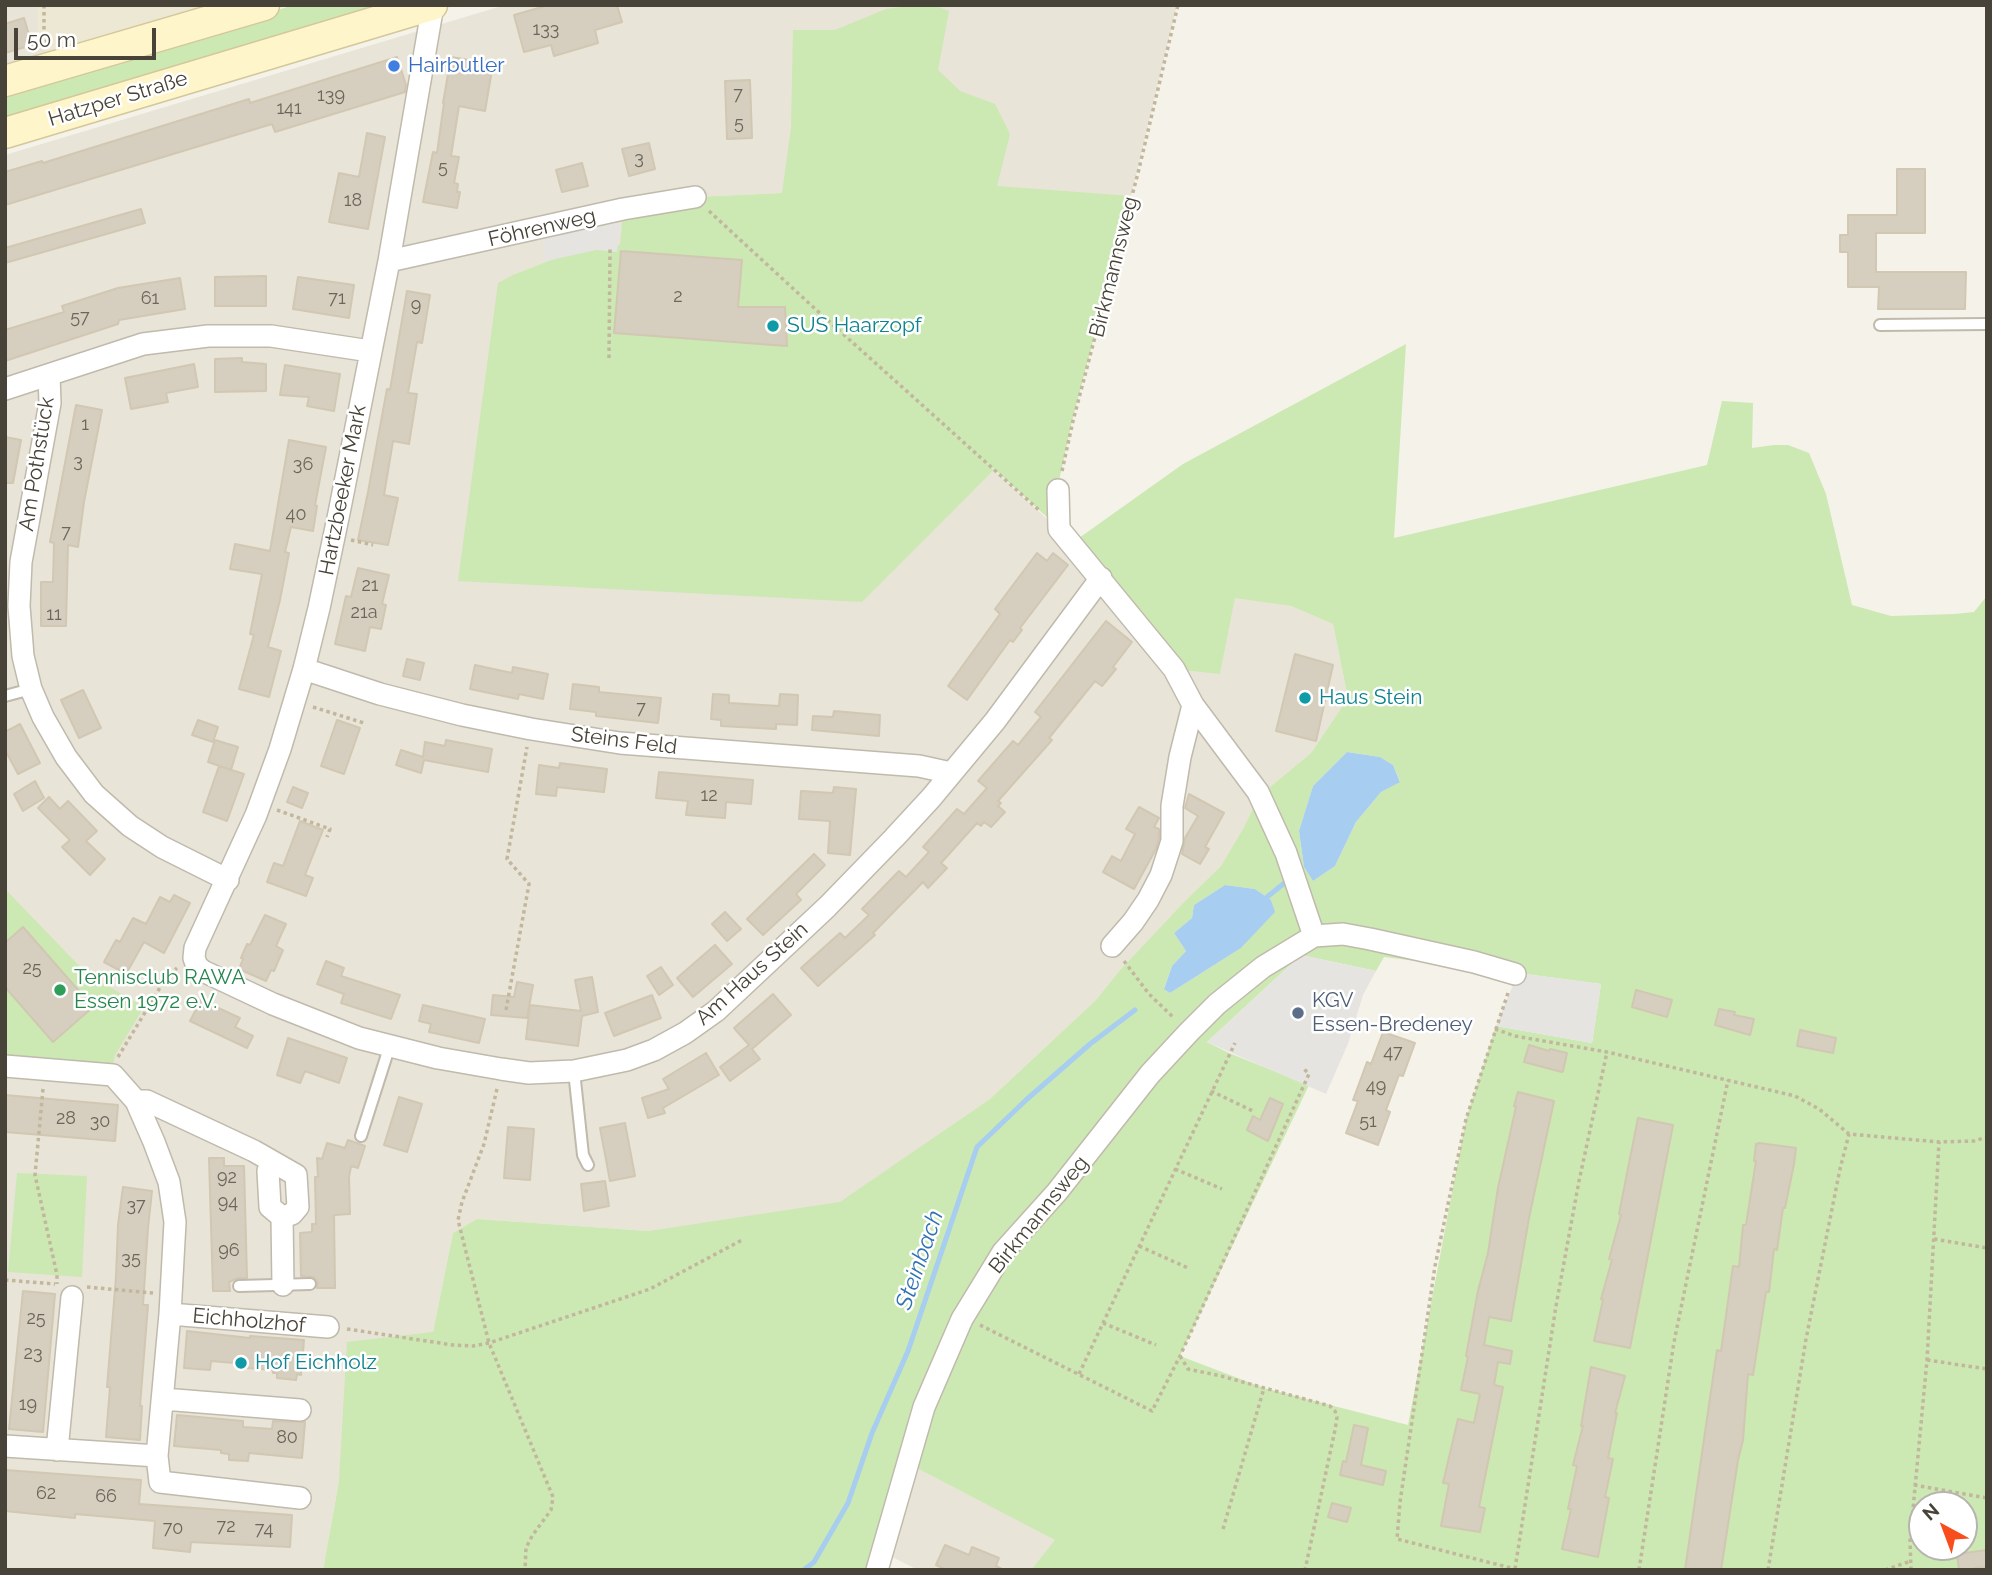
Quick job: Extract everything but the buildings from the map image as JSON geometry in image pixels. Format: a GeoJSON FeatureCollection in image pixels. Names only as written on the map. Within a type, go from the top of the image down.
{"type":"FeatureCollection","features":[{"type":"Feature","properties":{"kind":"main road"},"geometry":{"type":"LineString","coordinates":[[5,80],[264,5]]}},
{"type":"Feature","properties":{"kind":"main road","name":"Hatzper Straße"},"geometry":{"type":"LineString","coordinates":[[5,133],[433,5]]}},
{"type":"Feature","properties":{"kind":"street","name":"Hartzbeeker Mark"},"geometry":{"type":"LineString","coordinates":[[194,958],[195,948],[256,815],[280,749],[304,669],[340,513],[389,261],[433,5]]}},
{"type":"Feature","properties":{"kind":"street","name":"Föhrenweg"},"geometry":{"type":"LineString","coordinates":[[389,261],[623,209],[695,197]]}},
{"type":"Feature","properties":{"kind":"street"},"geometry":{"type":"LineString","coordinates":[[5,389],[143,344],[208,336],[271,336],[370,351]]}},
{"type":"Feature","properties":{"kind":"street","name":"Am Pothstück"},"geometry":{"type":"LineString","coordinates":[[49,375],[50,403],[20,562],[19,606],[23,656],[31,689],[43,717],[66,757],[94,794],[130,826],[162,847],[228,880]]}},
{"type":"Feature","properties":{"kind":"street"},"geometry":{"type":"LineString","coordinates":[[1058,490],[1059,529],[1174,669],[1193,705],[1258,792],[1286,853],[1314,936]]}},
{"type":"Feature","properties":{"kind":"street","name":"Am Haus Stein"},"geometry":{"type":"LineString","coordinates":[[194,958],[197,966],[204,971],[272,1004],[359,1038],[438,1058],[530,1073],[598,1068],[654,1050],[685,1033],[716,1011],[827,907],[903,828],[995,721],[1101,578]]}},
{"type":"Feature","properties":{"kind":"street","name":"Steins Feld"},"geometry":{"type":"LineString","coordinates":[[304,669],[380,694],[531,729],[620,743],[919,766],[951,773]]}},
{"type":"Feature","properties":{"kind":"street"},"geometry":{"type":"LineString","coordinates":[[1112,946],[1133,922],[1161,875],[1172,841],[1171,806],[1193,705]]}},
{"type":"Feature","properties":{"kind":"street","name":"Birkmannsweg"},"geometry":{"type":"LineString","coordinates":[[877,1570],[924,1407],[962,1318],[1003,1252],[1057,1192],[1150,1074],[1200,1027],[1217,1004],[1263,967],[1314,936],[1343,934],[1370,939],[1515,974]]}},
{"type":"Feature","properties":{"kind":"street"},"geometry":{"type":"LineString","coordinates":[[5,1066],[113,1074]]}},
{"type":"Feature","properties":{"kind":"street","name":"Eichholzhof"},"geometry":{"type":"LineString","coordinates":[[113,1074],[136,1101],[155,1142],[169,1182],[175,1222],[157,1456],[160,1482],[300,1498]]}},
{"type":"Feature","properties":{"kind":"street","name":"Eichholzhof"},"geometry":{"type":"LineString","coordinates":[[136,1101],[146,1101],[254,1151],[296,1175],[298,1207],[292,1214],[282,1217],[283,1285]]}},
{"type":"Feature","properties":{"kind":"street"},"geometry":{"type":"LineString","coordinates":[[57,1450],[64,1291]]}},
{"type":"Feature","properties":{"kind":"street","name":"Eichholzhof"},"geometry":{"type":"LineString","coordinates":[[170,1314],[328,1327]]}},
{"type":"Feature","properties":{"kind":"street"},"geometry":{"type":"LineString","coordinates":[[163,1399],[300,1410]]}},
{"type":"Feature","properties":{"kind":"street"},"geometry":{"type":"LineString","coordinates":[[5,1446],[157,1456]]}},
{"type":"Feature","properties":{"kind":"lane"},"geometry":{"type":"LineString","coordinates":[[1880,325],[1987,324]]}},
{"type":"Feature","properties":{"kind":"lane"},"geometry":{"type":"LineString","coordinates":[[5,696],[31,689]]}},
{"type":"Feature","properties":{"kind":"lane"},"geometry":{"type":"LineString","coordinates":[[361,1136],[390,1045]]}},
{"type":"Feature","properties":{"kind":"lane"},"geometry":{"type":"LineString","coordinates":[[575,1071],[583,1155],[588,1165]]}},
{"type":"Feature","properties":{"kind":"lane"},"geometry":{"type":"LineString","coordinates":[[239,1286],[310,1284]]}},
{"type":"Feature","properties":{"kind":"path"},"geometry":{"type":"LineString","coordinates":[[44,5],[44,33],[51,54],[68,49],[74,60]]}},
{"type":"Feature","properties":{"kind":"path","name":"Birkmannsweg"},"geometry":{"type":"LineString","coordinates":[[1058,490],[1178,5]]}},
{"type":"Feature","properties":{"kind":"path"},"geometry":{"type":"LineString","coordinates":[[695,197],[1059,529]]}},
{"type":"Feature","properties":{"kind":"path"},"geometry":{"type":"LineString","coordinates":[[609,358],[610,249]]}},
{"type":"Feature","properties":{"kind":"path"},"geometry":{"type":"LineString","coordinates":[[350,540],[373,545]]}},
{"type":"Feature","properties":{"kind":"path"},"geometry":{"type":"LineString","coordinates":[[306,705],[365,723]]}},
{"type":"Feature","properties":{"kind":"path"},"geometry":{"type":"LineString","coordinates":[[506,1010],[529,884],[507,859],[531,729]]}},
{"type":"Feature","properties":{"kind":"path"},"geometry":{"type":"LineString","coordinates":[[271,807],[330,829],[327,837]]}},
{"type":"Feature","properties":{"kind":"path"},"geometry":{"type":"LineString","coordinates":[[1112,946],[1149,994],[1200,1027]]}},
{"type":"Feature","properties":{"kind":"path"},"geometry":{"type":"LineString","coordinates":[[113,1074],[118,1056],[167,976],[194,958]]}},
{"type":"Feature","properties":{"kind":"path"},"geometry":{"type":"LineString","coordinates":[[1515,974],[1494,1029],[1466,1119],[1435,1266],[1400,1502],[1397,1539],[1517,1569],[1556,1306],[1607,1052]]}},
{"type":"Feature","properties":{"kind":"path"},"geometry":{"type":"LineString","coordinates":[[1494,1029],[1515,1036],[1607,1052],[1795,1096],[1819,1109],[1849,1134],[1939,1142],[1966,1142],[1987,1137]]}},
{"type":"Feature","properties":{"kind":"path"},"geometry":{"type":"LineString","coordinates":[[1079,1374],[1235,1043]]}},
{"type":"Feature","properties":{"kind":"path"},"geometry":{"type":"LineString","coordinates":[[44,1069],[37,1188],[57,1275],[64,1291]]}},
{"type":"Feature","properties":{"kind":"path"},"geometry":{"type":"LineString","coordinates":[[501,1069],[484,1144],[458,1220],[489,1343],[553,1497],[551,1510],[526,1548],[525,1570]]}},
{"type":"Feature","properties":{"kind":"path"},"geometry":{"type":"LineString","coordinates":[[982,1326],[1152,1411],[1180,1356],[1309,1074],[1304,1069]]}},
{"type":"Feature","properties":{"kind":"path"},"geometry":{"type":"LineString","coordinates":[[1640,1570],[1674,1342],[1728,1080]]}},
{"type":"Feature","properties":{"kind":"path"},"geometry":{"type":"LineString","coordinates":[[1211,1091],[1255,1112]]}},
{"type":"Feature","properties":{"kind":"path"},"geometry":{"type":"LineString","coordinates":[[1768,1570],[1806,1339],[1849,1134]]}},
{"type":"Feature","properties":{"kind":"path"},"geometry":{"type":"LineString","coordinates":[[1914,1491],[1927,1360],[1939,1142]]}},
{"type":"Feature","properties":{"kind":"path"},"geometry":{"type":"LineString","coordinates":[[1175,1169],[1222,1189]]}},
{"type":"Feature","properties":{"kind":"path"},"geometry":{"type":"LineString","coordinates":[[1934,1239],[1987,1248]]}},
{"type":"Feature","properties":{"kind":"path"},"geometry":{"type":"LineString","coordinates":[[358,1330],[453,1345],[473,1346],[489,1343],[650,1289],[742,1240]]}},
{"type":"Feature","properties":{"kind":"path"},"geometry":{"type":"LineString","coordinates":[[1139,1246],[1188,1268]]}},
{"type":"Feature","properties":{"kind":"path"},"geometry":{"type":"LineString","coordinates":[[1103,1323],[1156,1345]]}},
{"type":"Feature","properties":{"kind":"path"},"geometry":{"type":"LineString","coordinates":[[1180,1356],[1188,1369],[1330,1406],[1335,1411],[1337,1417],[1305,1570]]}},
{"type":"Feature","properties":{"kind":"path"},"geometry":{"type":"LineString","coordinates":[[1927,1360],[1987,1369]]}},
{"type":"Feature","properties":{"kind":"path"},"geometry":{"type":"LineString","coordinates":[[1223,1529],[1264,1388]]}},
{"type":"Feature","properties":{"kind":"path"},"geometry":{"type":"LineString","coordinates":[[1914,1485],[1987,1498]]}},
{"type":"Feature","properties":{"kind":"path"},"geometry":{"type":"LineString","coordinates":[[1885,1570],[1911,1561],[1911,1570]]}},
{"type":"Feature","properties":{"kind":"shaded area"},"geometry":{"type":"Polygon","coordinates":[[[5,5],[208,5],[5,67],[5,5]]]}},
{"type":"Feature","properties":{"kind":"shaded area"},"geometry":{"type":"Polygon","coordinates":[[[38,5],[208,5],[46,54],[38,34],[38,5]]]}},
{"type":"Feature","properties":{"kind":"shaded area"},"geometry":{"type":"Polygon","coordinates":[[[505,5],[1177,5],[1130,200],[867,189],[695,197],[623,209],[621,245],[579,249],[515,274],[861,602],[994,470],[1059,530],[1174,669],[1220,673],[1235,597],[1291,606],[1333,624],[1348,698],[1311,753],[1259,796],[1221,866],[1120,970],[1096,1000],[990,1099],[840,1203],[648,1231],[477,1219],[453,1233],[433,1332],[339,1481],[323,1570],[5,1570],[5,155],[505,5]]]}},
{"type":"Feature","properties":{"kind":"shaded area"},"geometry":{"type":"Polygon","coordinates":[[[621,219],[617,252],[596,250],[546,261],[541,234],[621,219]]]}},
{"type":"Feature","properties":{"kind":"shaded area","name":"KGV Essen-Bredeney"},"geometry":{"type":"Polygon","coordinates":[[[1301,955],[1376,971],[1363,995],[1348,1044],[1326,1094],[1207,1042],[1301,955]]]}},
{"type":"Feature","properties":{"kind":"shaded area"},"geometry":{"type":"Polygon","coordinates":[[[1518,973],[1601,984],[1592,1043],[1496,1026],[1518,973]]]}},
{"type":"Feature","properties":{"kind":"shaded area"},"geometry":{"type":"Polygon","coordinates":[[[909,1464],[1056,1540],[1031,1570],[918,1570],[884,1553],[909,1464]]]}},
{"type":"Feature","properties":{"kind":"green space"},"geometry":{"type":"Polygon","coordinates":[[[294,5],[392,5],[5,123],[5,91],[294,5]]]}},
{"type":"Feature","properties":{"kind":"green space"},"geometry":{"type":"Polygon","coordinates":[[[933,5],[949,11],[938,70],[960,91],[995,104],[1010,134],[997,186],[1131,196],[1072,421],[1057,490],[1059,528],[985,461],[994,470],[862,602],[458,581],[498,283],[579,249],[620,245],[623,212],[695,197],[782,193],[791,128],[793,30],[835,30],[886,9],[933,5]]]}},
{"type":"Feature","properties":{"kind":"green space"},"geometry":{"type":"Polygon","coordinates":[[[1406,344],[1394,538],[1707,465],[1722,401],[1753,403],[1752,448],[1788,445],[1809,453],[1826,494],[1852,605],[1891,616],[1955,614],[1974,612],[1987,596],[1987,1570],[1031,1570],[1055,1540],[909,1464],[925,1408],[964,1318],[1004,1253],[1058,1194],[1181,1043],[1149,1071],[1056,1191],[1000,1252],[961,1318],[924,1407],[882,1551],[881,1570],[323,1570],[339,1481],[347,1342],[433,1332],[453,1233],[477,1219],[648,1231],[840,1202],[990,1099],[1096,1000],[1120,970],[1221,866],[1259,796],[1311,753],[1348,698],[1333,624],[1291,606],[1235,598],[1220,674],[1174,669],[1072,543],[1183,464],[1406,344]],[[1347,752],[1313,786],[1299,831],[1304,867],[1313,881],[1335,866],[1356,822],[1381,792],[1400,781],[1393,765],[1380,757],[1347,752]],[[1225,885],[1194,905],[1192,918],[1174,933],[1186,951],[1172,966],[1164,988],[1170,993],[1241,948],[1274,912],[1271,900],[1255,889],[1225,885]],[[1301,955],[1207,1042],[1309,1085],[1180,1356],[1264,1388],[1408,1425],[1466,1119],[1496,1026],[1592,1043],[1601,984],[1518,973],[1514,984],[1495,971],[1384,957],[1376,971],[1301,955]]]}},
{"type":"Feature","properties":{"kind":"green space","name":"Tennisclub RAWA Essen 1972 e.V."},"geometry":{"type":"Polygon","coordinates":[[[5,889],[86,973],[144,1007],[115,1055],[112,1071],[5,1063],[5,889]]]}},
{"type":"Feature","properties":{"kind":"green space"},"geometry":{"type":"Polygon","coordinates":[[[17,1173],[87,1176],[82,1277],[8,1272],[17,1173]]]}},
{"type":"Feature","properties":{"kind":"water"},"geometry":{"type":"Polygon","coordinates":[[[1347,752],[1380,757],[1393,765],[1400,782],[1381,792],[1356,822],[1335,866],[1313,881],[1304,867],[1299,831],[1313,786],[1347,752]]]}},
{"type":"Feature","properties":{"kind":"water"},"geometry":{"type":"Polygon","coordinates":[[[1225,885],[1255,889],[1271,900],[1275,912],[1241,948],[1170,993],[1164,989],[1172,966],[1186,951],[1174,933],[1192,918],[1194,905],[1225,885]]]}},
{"type":"Feature","properties":{"kind":"waterway"},"geometry":{"type":"LineString","coordinates":[[1267,897],[1287,881]]}},
{"type":"Feature","properties":{"kind":"waterway","name":"Steinbach"},"geometry":{"type":"LineString","coordinates":[[804,1570],[814,1562],[848,1503],[872,1433],[908,1351],[977,1147],[1090,1044],[1135,1010]]}},
{"type":"Feature","properties":{"kind":"place","name":"Hairbutler"},"geometry":{"type":"Point","coordinates":[394,66]}},
{"type":"Feature","properties":{"kind":"place","name":"SUS Haarzopf"},"geometry":{"type":"Point","coordinates":[773,326]}},
{"type":"Feature","properties":{"kind":"place","name":"Haus Stein"},"geometry":{"type":"Point","coordinates":[1305,698]}},
{"type":"Feature","properties":{"kind":"place","name":"Tennisclub RAWA Essen 1972 e.V."},"geometry":{"type":"Point","coordinates":[60,990]}},
{"type":"Feature","properties":{"kind":"place","name":"KGV Essen-Bredeney"},"geometry":{"type":"Point","coordinates":[1298,1013]}},
{"type":"Feature","properties":{"kind":"place","name":"Hof Eichholz"},"geometry":{"type":"Point","coordinates":[241,1363]}}]}
